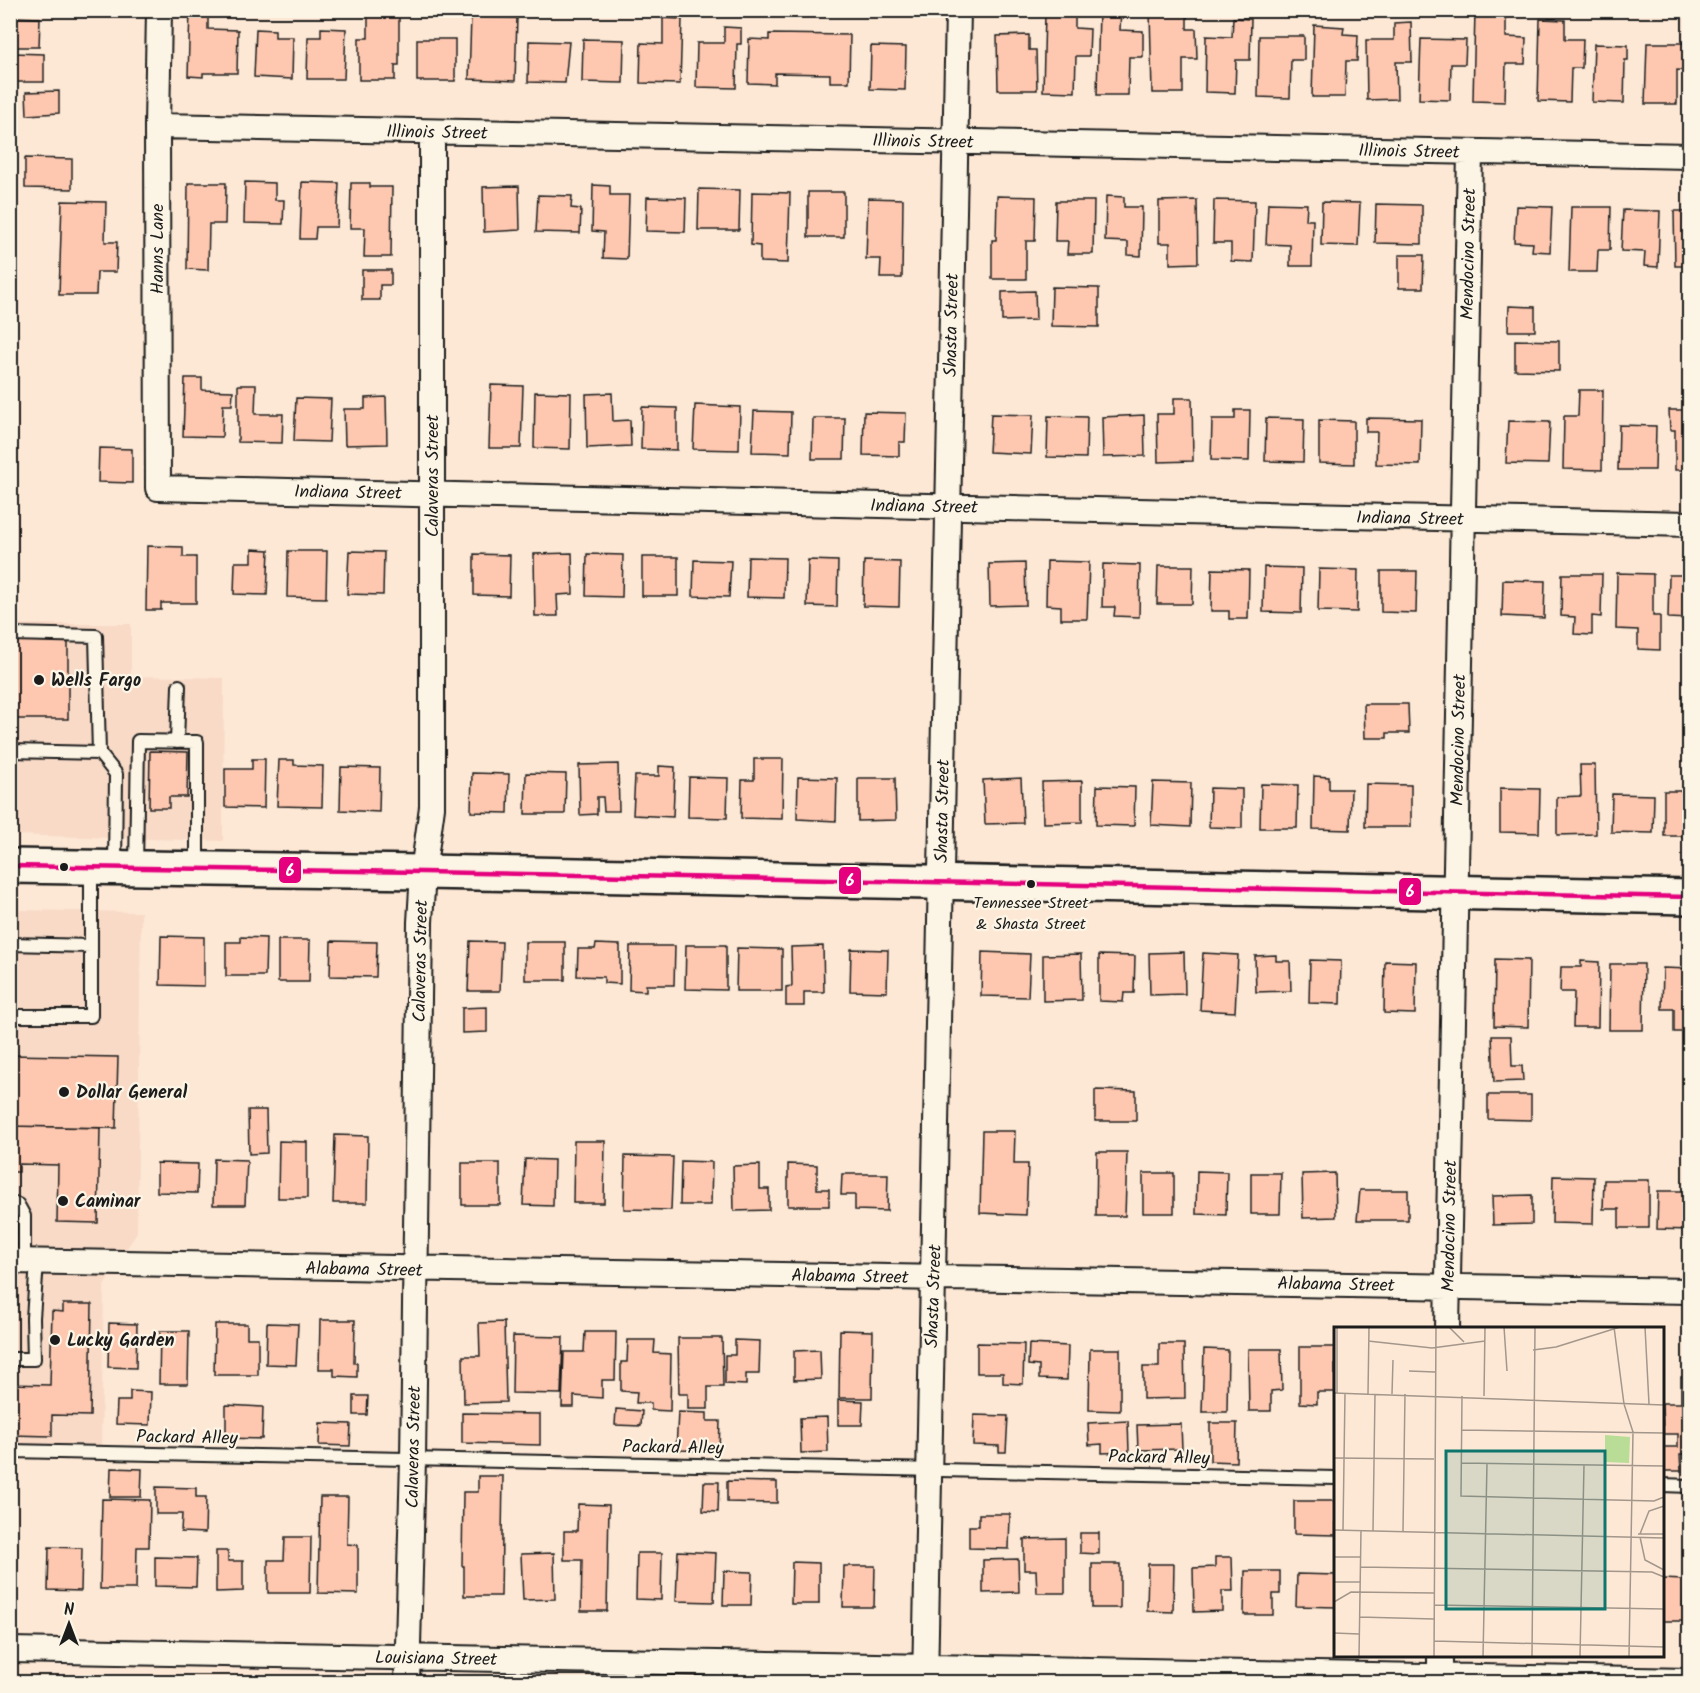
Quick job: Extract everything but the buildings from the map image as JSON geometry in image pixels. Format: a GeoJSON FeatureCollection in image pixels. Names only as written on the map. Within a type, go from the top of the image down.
{"type":"FeatureCollection","features":[{"type":"Feature","properties":{"kind":"main road"},"geometry":{"type":"LineString","coordinates":[[10,866],[1689,897]]}},
{"type":"Feature","properties":{"kind":"street","name":"Hanns Lane"},"geometry":{"type":"LineString","coordinates":[[158,488],[159,10]]}},
{"type":"Feature","properties":{"kind":"street","name":"Shasta Street"},"geometry":{"type":"LineString","coordinates":[[926,1675],[928,1470],[934,1277],[958,10]]}},
{"type":"Feature","properties":{"kind":"street","name":"Illinois Street"},"geometry":{"type":"LineString","coordinates":[[157,126],[1689,156]]}},
{"type":"Feature","properties":{"kind":"street","name":"Calaveras Street"},"geometry":{"type":"LineString","coordinates":[[407,1683],[413,1460],[420,922],[423,872],[432,807],[432,132]]}},
{"type":"Feature","properties":{"kind":"street","name":"Mendocino Street"},"geometry":{"type":"LineString","coordinates":[[1447,1327],[1470,152]]}},
{"type":"Feature","properties":{"kind":"street","name":"Indiana Street"},"geometry":{"type":"LineString","coordinates":[[158,488],[1689,524]]}},
{"type":"Feature","properties":{"kind":"street","name":"Alabama Street"},"geometry":{"type":"LineString","coordinates":[[24,1261],[415,1270],[1689,1291]]}},
{"type":"Feature","properties":{"kind":"street","name":"Louisiana Street"},"geometry":{"type":"LineString","coordinates":[[10,1650],[407,1658],[926,1675],[1440,1672],[1689,1681]]}},
{"type":"Feature","properties":{"kind":"lane"},"geometry":{"type":"LineString","coordinates":[[10,634],[96,636],[99,753],[116,774],[114,868]]}},
{"type":"Feature","properties":{"kind":"lane"},"geometry":{"type":"LineString","coordinates":[[177,742],[179,686]]}},
{"type":"Feature","properties":{"kind":"lane"},"geometry":{"type":"LineString","coordinates":[[10,1016],[91,1016],[91,945],[114,868],[138,741],[197,742],[197,870]]}},
{"type":"Feature","properties":{"kind":"lane"},"geometry":{"type":"LineString","coordinates":[[10,751],[99,753]]}},
{"type":"Feature","properties":{"kind":"lane"},"geometry":{"type":"LineString","coordinates":[[10,944],[91,945]]}},
{"type":"Feature","properties":{"kind":"lane"},"geometry":{"type":"LineString","coordinates":[[10,1202],[18,1205],[24,1216],[24,1261],[33,1318],[34,1359],[10,1359]]}},
{"type":"Feature","properties":{"kind":"lane","name":"Packard Alley"},"geometry":{"type":"LineString","coordinates":[[10,1451],[1334,1478]]}},
{"type":"Feature","properties":{"kind":"lane"},"geometry":{"type":"LineString","coordinates":[[1664,1485],[1689,1486]]}},
{"type":"Feature","properties":{"kind":"shaded area"},"geometry":{"type":"Polygon","coordinates":[[[11,624],[131,624],[131,676],[224,678],[223,841],[11,835],[11,624]]]}},
{"type":"Feature","properties":{"kind":"shaded area"},"geometry":{"type":"Polygon","coordinates":[[[11,910],[141,912],[137,1232],[104,1286],[101,1445],[11,1444],[11,910]]]}},
{"type":"Feature","properties":{"kind":"transit line","name":"6"},"geometry":{"type":"LineString","coordinates":[[10,866],[1690,897]]}},
{"type":"Feature","properties":{"kind":"place","name":"Wells Fargo"},"geometry":{"type":"Point","coordinates":[39,680]}},
{"type":"Feature","properties":{"kind":"place","name":"Tennessee Street & Shasta Street"},"geometry":{"type":"Point","coordinates":[1031,884]}},
{"type":"Feature","properties":{"kind":"place","name":"Dollar General"},"geometry":{"type":"Point","coordinates":[64,1092]}},
{"type":"Feature","properties":{"kind":"place","name":"Caminar"},"geometry":{"type":"Point","coordinates":[63,1201]}},
{"type":"Feature","properties":{"kind":"place","name":"Lucky Garden"},"geometry":{"type":"Point","coordinates":[55,1340]}}]}
